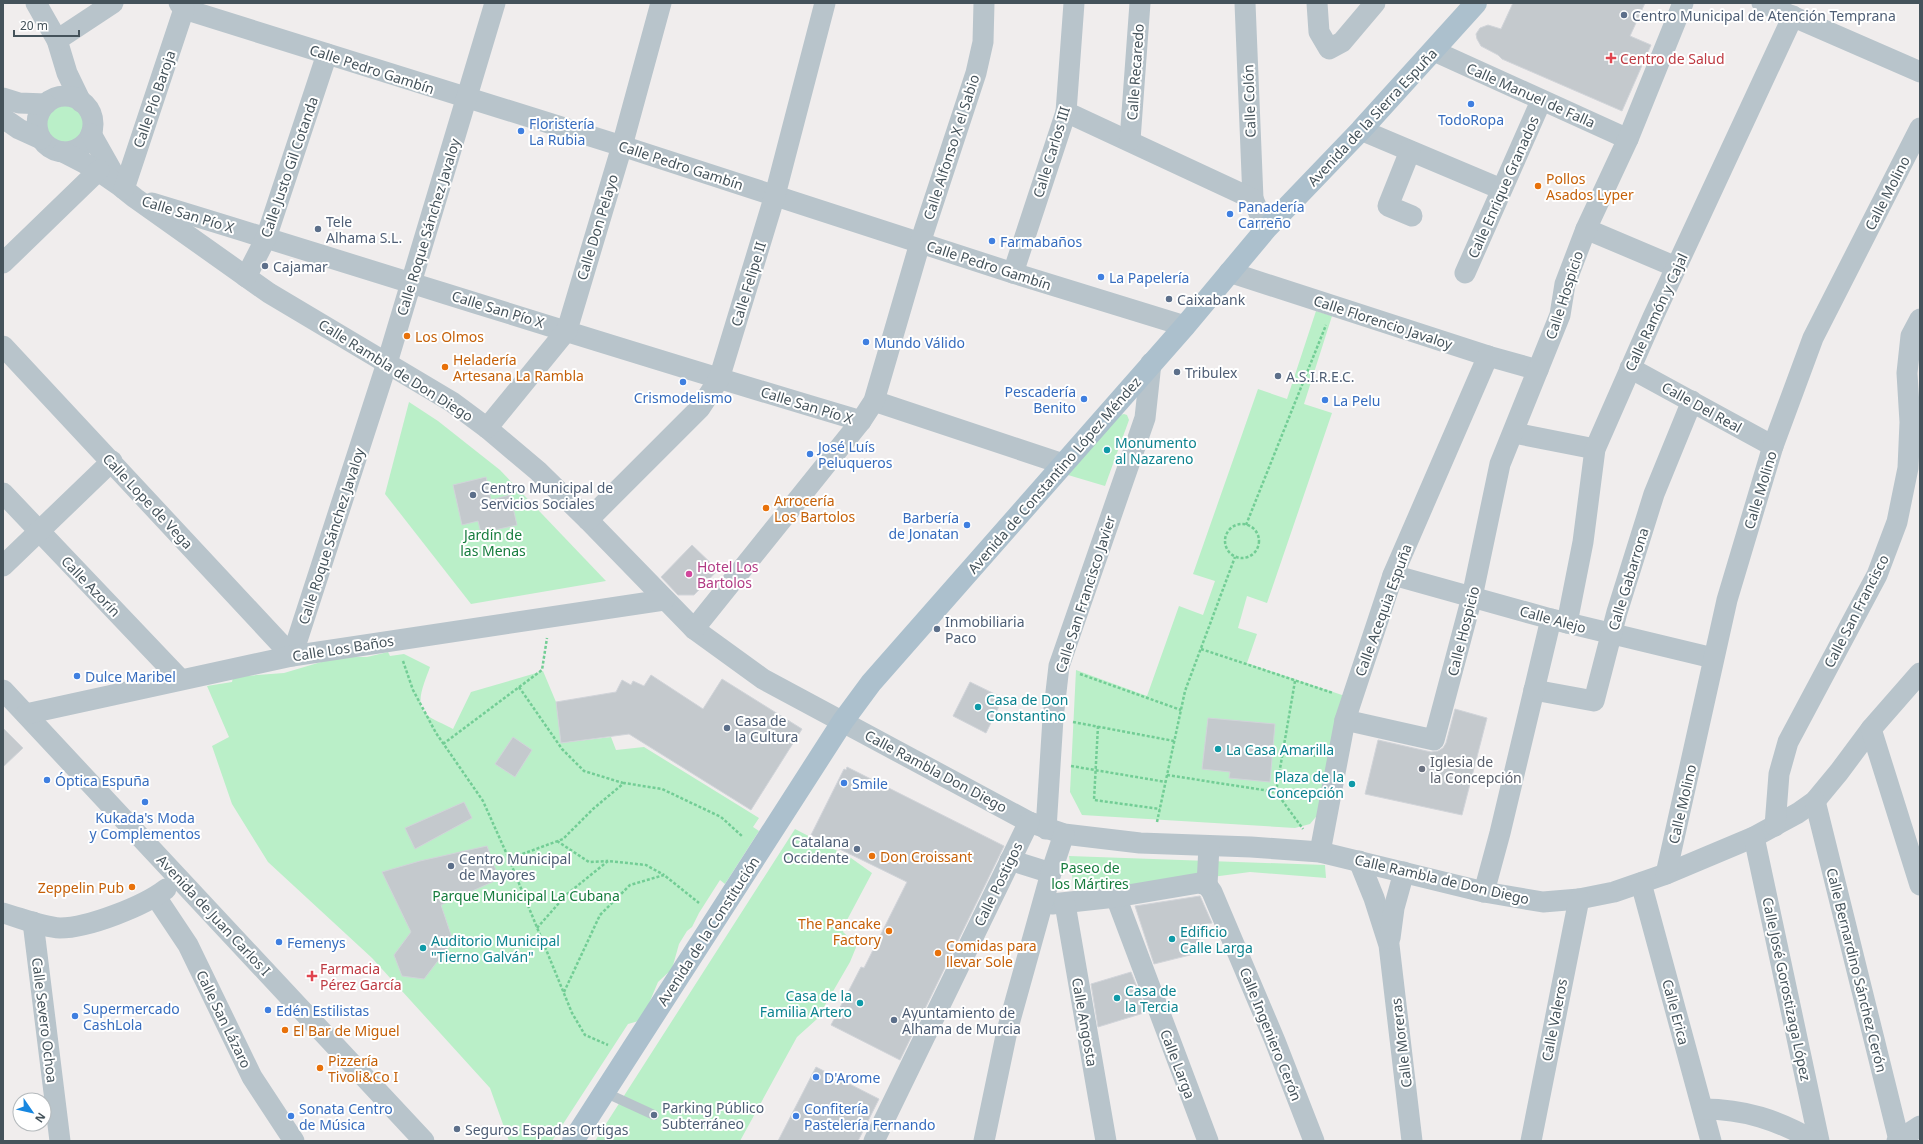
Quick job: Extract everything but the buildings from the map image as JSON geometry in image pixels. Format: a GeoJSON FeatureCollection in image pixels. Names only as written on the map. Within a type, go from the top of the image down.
{"type":"FeatureCollection","features":[{"type":"Feature","properties":{"kind":"main road","name":"Avenida de la Sierra Espuña"},"geometry":{"type":"LineString","coordinates":[[1266,229],[1361,130],[1476,3]]}},
{"type":"Feature","properties":{"kind":"main road","name":"Avenida de Constantino López Méndez"},"geometry":{"type":"LineString","coordinates":[[843,721],[871,683],[1185,326],[1266,229]]}},
{"type":"Feature","properties":{"kind":"main road","name":"Avenida de la Constitución"},"geometry":{"type":"LineString","coordinates":[[573,1141],[843,721]]}},
{"type":"Feature","properties":{"kind":"street"},"geometry":{"type":"LineString","coordinates":[[36,3],[57,42],[67,73],[81,102]]}},
{"type":"Feature","properties":{"kind":"street"},"geometry":{"type":"LineString","coordinates":[[57,42],[113,3]]}},
{"type":"Feature","properties":{"kind":"street","name":"Calle Roque Sánchez Javaloy"},"geometry":{"type":"LineString","coordinates":[[292,656],[387,363],[495,3]]}},
{"type":"Feature","properties":{"kind":"street","name":"Calle Don Pelayo"},"geometry":{"type":"LineString","coordinates":[[488,428],[567,330],[622,146],[661,3]]}},
{"type":"Feature","properties":{"kind":"street","name":"Calle Felipe II"},"geometry":{"type":"LineString","coordinates":[[588,520],[700,408],[719,379],[775,195],[825,3]]}},
{"type":"Feature","properties":{"kind":"street","name":"Calle Alfonso X el Sabio"},"geometry":{"type":"LineString","coordinates":[[694,629],[861,421],[874,400],[920,243],[976,73],[983,42],[984,3]]}},
{"type":"Feature","properties":{"kind":"street","name":"Calle Carlos III"},"geometry":{"type":"LineString","coordinates":[[1012,273],[1066,112],[1074,3]]}},
{"type":"Feature","properties":{"kind":"street","name":"Calle Recaredo"},"geometry":{"type":"LineString","coordinates":[[1130,140],[1140,3]]}},
{"type":"Feature","properties":{"kind":"street","name":"Calle Colón"},"geometry":{"type":"LineString","coordinates":[[1246,3],[1253,199]]}},
{"type":"Feature","properties":{"kind":"street"},"geometry":{"type":"LineString","coordinates":[[1317,3],[1319,32],[1329,49],[1342,42],[1375,3]]}},
{"type":"Feature","properties":{"kind":"street","name":"Calle Hospicio"},"geometry":{"type":"LineString","coordinates":[[1345,720],[1434,740],[1472,597],[1500,464],[1514,433],[1560,315],[1564,284],[1586,229],[1628,139],[1683,3]]}},
{"type":"Feature","properties":{"kind":"street"},"geometry":{"type":"LineString","coordinates":[[1762,3],[1920,72]]}},
{"type":"Feature","properties":{"kind":"street","name":"Calle Pedro Gambín"},"geometry":{"type":"LineString","coordinates":[[182,6],[467,99],[622,146],[775,195],[1012,273],[1185,326]]}},
{"type":"Feature","properties":{"kind":"street","name":"Calle Pío Baroja"},"geometry":{"type":"LineString","coordinates":[[126,190],[182,6]]}},
{"type":"Feature","properties":{"kind":"street","name":"Calle Ramón y Cajal"},"geometry":{"type":"LineString","coordinates":[[1484,892],[1534,690],[1559,621],[1583,542],[1595,449],[1676,267],[1793,16]]}},
{"type":"Feature","properties":{"kind":"street"},"geometry":{"type":"LineString","coordinates":[[57,42],[58,76],[50,101],[40,111],[38,130],[41,139],[47,146],[64,152],[99,170],[126,190]]}},
{"type":"Feature","properties":{"kind":"street","name":"Calle Manuel de Falla"},"geometry":{"type":"LineString","coordinates":[[1434,51],[1541,101],[1628,139]]}},
{"type":"Feature","properties":{"kind":"street","name":"Calle Justo Gil Cotanda"},"geometry":{"type":"LineString","coordinates":[[246,277],[266,238],[327,54]]}},
{"type":"Feature","properties":{"kind":"street"},"geometry":{"type":"LineString","coordinates":[[3,98],[19,103],[50,101],[64,96],[73,98],[88,108],[93,125],[87,142],[80,148],[64,152]]}},
{"type":"Feature","properties":{"kind":"street","name":"Calle Enrique Granados"},"geometry":{"type":"LineString","coordinates":[[1465,273],[1541,101]]}},
{"type":"Feature","properties":{"kind":"street"},"geometry":{"type":"LineString","coordinates":[[1066,112],[1130,140],[1253,199],[1266,229]]}},
{"type":"Feature","properties":{"kind":"street"},"geometry":{"type":"LineString","coordinates":[[3,118],[19,129],[41,139]]}},
{"type":"Feature","properties":{"kind":"street","name":"Calle Molino"},"geometry":{"type":"LineString","coordinates":[[1666,874],[1727,600],[1773,446],[1813,338],[1920,128]]}},
{"type":"Feature","properties":{"kind":"street"},"geometry":{"type":"LineString","coordinates":[[1361,130],[1501,189]]}},
{"type":"Feature","properties":{"kind":"street"},"geometry":{"type":"LineString","coordinates":[[91,134],[126,190]]}},
{"type":"Feature","properties":{"kind":"street"},"geometry":{"type":"LineString","coordinates":[[1410,151],[1388,206],[1412,216]]}},
{"type":"Feature","properties":{"kind":"street"},"geometry":{"type":"LineString","coordinates":[[3,263],[99,170]]}},
{"type":"Feature","properties":{"kind":"street","name":"Calle San Pío X"},"geometry":{"type":"LineString","coordinates":[[126,190],[266,238],[567,330],[719,379],[861,421]]}},
{"type":"Feature","properties":{"kind":"street","name":"Calle Rambla de Don Diego"},"geometry":{"type":"LineString","coordinates":[[126,190],[246,277],[452,402],[488,428],[538,471],[694,629],[763,679],[843,721]]}},
{"type":"Feature","properties":{"kind":"street"},"geometry":{"type":"LineString","coordinates":[[1586,229],[1676,267]]}},
{"type":"Feature","properties":{"kind":"street","name":"Calle Florencio Javaloy"},"geometry":{"type":"LineString","coordinates":[[1229,272],[1488,356],[1538,370]]}},
{"type":"Feature","properties":{"kind":"street","name":"Calle San Francisco"},"geometry":{"type":"LineString","coordinates":[[1775,826],[1779,774],[1788,742],[1877,575],[1897,522],[1908,468],[1910,422],[1908,365],[1911,336],[1920,320]]}},
{"type":"Feature","properties":{"kind":"street","name":"Calle Lope de Vega"},"geometry":{"type":"LineString","coordinates":[[3,346],[112,461],[292,656]]}},
{"type":"Feature","properties":{"kind":"street","name":"Calle Acequia Espuña"},"geometry":{"type":"LineString","coordinates":[[1320,852],[1345,720],[1393,575],[1488,356]]}},
{"type":"Feature","properties":{"kind":"street","name":"Calle San Francisco Javier"},"geometry":{"type":"LineString","coordinates":[[1046,828],[1053,718],[1059,666],[1145,418],[1151,364]]}},
{"type":"Feature","properties":{"kind":"street","name":"Calle Del Real"},"geometry":{"type":"LineString","coordinates":[[1630,368],[1773,446]]}},
{"type":"Feature","properties":{"kind":"street"},"geometry":{"type":"LineString","coordinates":[[874,400],[1063,464]]}},
{"type":"Feature","properties":{"kind":"street","name":"Calle Gabarrona"},"geometry":{"type":"LineString","coordinates":[[1534,690],[1594,702],[1611,634],[1654,494],[1692,402]]}},
{"type":"Feature","properties":{"kind":"street"},"geometry":{"type":"LineString","coordinates":[[1514,433],[1595,449]]}},
{"type":"Feature","properties":{"kind":"street"},"geometry":{"type":"LineString","coordinates":[[3,566],[112,461]]}},
{"type":"Feature","properties":{"kind":"street","name":"Calle Azorín"},"geometry":{"type":"LineString","coordinates":[[3,493],[180,679]]}},
{"type":"Feature","properties":{"kind":"street","name":"Calle Alejo"},"geometry":{"type":"LineString","coordinates":[[1393,575],[1559,621],[1714,658]]}},
{"type":"Feature","properties":{"kind":"street","name":"Calle Los Baños"},"geometry":{"type":"LineString","coordinates":[[26,714],[180,679],[292,656],[664,600]]}},
{"type":"Feature","properties":{"kind":"street","name":"Calle Rambla de Don Diego"},"geometry":{"type":"LineString","coordinates":[[1046,828],[1152,844],[1320,852],[1484,892],[1543,902],[1579,899],[1614,892],[1666,874],[1754,837],[1798,813],[1815,801],[1871,729],[1920,673]]}},
{"type":"Feature","properties":{"kind":"street","name":"Avenida de Juan Carlos I"},"geometry":{"type":"LineString","coordinates":[[3,690],[424,1141]]}},
{"type":"Feature","properties":{"kind":"street","name":"Calle Rambla Don Diego"},"geometry":{"type":"LineString","coordinates":[[843,721],[1046,828]]}},
{"type":"Feature","properties":{"kind":"street"},"geometry":{"type":"LineString","coordinates":[[1871,729],[1920,885]]}},
{"type":"Feature","properties":{"kind":"street","name":"Calle Bernardino Sánchez Cerón"},"geometry":{"type":"LineString","coordinates":[[1815,801],[1898,1140]]}},
{"type":"Feature","properties":{"kind":"street"},"geometry":{"type":"LineString","coordinates":[[984,1141],[1007,1031],[1050,874],[1046,828]]}},
{"type":"Feature","properties":{"kind":"street","name":"Calle Postigos"},"geometry":{"type":"LineString","coordinates":[[874,1141],[896,1092],[1010,860],[1046,828]]}},
{"type":"Feature","properties":{"kind":"street","name":"Calle José Gorostizaga López"},"geometry":{"type":"LineString","coordinates":[[1754,837],[1819,1141]]}},
{"type":"Feature","properties":{"kind":"street"},"geometry":{"type":"LineString","coordinates":[[1042,905],[1065,904],[1200,882],[1207,885],[1209,846]]}},
{"type":"Feature","properties":{"kind":"street"},"geometry":{"type":"LineString","coordinates":[[1010,860],[1050,874]]}},
{"type":"Feature","properties":{"kind":"street","name":"Calle Moreras"},"geometry":{"type":"LineString","coordinates":[[1359,861],[1374,898],[1390,945],[1412,1141]]}},
{"type":"Feature","properties":{"kind":"street","name":"Calle Moreras"},"geometry":{"type":"LineString","coordinates":[[1390,945],[1394,908],[1404,872]]}},
{"type":"Feature","properties":{"kind":"street"},"geometry":{"type":"LineString","coordinates":[[3,913],[60,928],[89,924],[156,897],[180,878]]}},
{"type":"Feature","properties":{"kind":"street","name":"Calle Erica"},"geometry":{"type":"LineString","coordinates":[[1641,883],[1711,1141]]}},
{"type":"Feature","properties":{"kind":"street","name":"Calle Ingeniero Cerón"},"geometry":{"type":"LineString","coordinates":[[1207,885],[1212,892],[1275,1041],[1314,1141]]}},
{"type":"Feature","properties":{"kind":"street","name":"Calle Larga"},"geometry":{"type":"LineString","coordinates":[[1116,896],[1208,1141]]}},
{"type":"Feature","properties":{"kind":"street","name":"Calle San Lázaro"},"geometry":{"type":"LineString","coordinates":[[156,897],[188,945],[252,1076],[294,1141]]}},
{"type":"Feature","properties":{"kind":"street","name":"Calle Valeros"},"geometry":{"type":"LineString","coordinates":[[1531,1141],[1579,899]]}},
{"type":"Feature","properties":{"kind":"street","name":"Calle Angosta"},"geometry":{"type":"LineString","coordinates":[[1065,904],[1106,1141]]}},
{"type":"Feature","properties":{"kind":"street","name":"Calle Severo Ochoa"},"geometry":{"type":"LineString","coordinates":[[33,922],[60,1141]]}},
{"type":"Feature","properties":{"kind":"street"},"geometry":{"type":"LineString","coordinates":[[1703,1109],[1720,1109],[1769,1118],[1814,1141]]}},
{"type":"Feature","properties":{"kind":"street"},"geometry":{"type":"LineString","coordinates":[[1898,1140],[1920,1126]]}},
{"type":"Feature","properties":{"kind":"lane"},"geometry":{"type":"LineString","coordinates":[[604,1092],[654,1115]]}},
{"type":"Feature","properties":{"kind":"path"},"geometry":{"type":"LineString","coordinates":[[1246,525],[1334,306]]}},
{"type":"Feature","properties":{"kind":"path"},"geometry":{"type":"LineString","coordinates":[[1246,525],[1256,531],[1259,541],[1258,547],[1251,556],[1240,558],[1235,557],[1227,549],[1225,544],[1227,533],[1235,526],[1246,525]]}},
{"type":"Feature","properties":{"kind":"path"},"geometry":{"type":"LineString","coordinates":[[1152,844],[1185,691],[1235,557]]}},
{"type":"Feature","properties":{"kind":"path"},"geometry":{"type":"LineString","coordinates":[[443,744],[542,670],[551,616]]}},
{"type":"Feature","properties":{"kind":"path"},"geometry":{"type":"LineString","coordinates":[[395,640],[413,690],[443,744],[483,802],[509,859],[572,1013],[584,1035],[603,1044],[631,1051]]}},
{"type":"Feature","properties":{"kind":"path"},"geometry":{"type":"LineString","coordinates":[[1201,649],[1352,700]]}},
{"type":"Feature","properties":{"kind":"path"},"geometry":{"type":"LineString","coordinates":[[1059,666],[1181,710]]}},
{"type":"Feature","properties":{"kind":"path"},"geometry":{"type":"LineString","coordinates":[[1276,792],[1295,681]]}},
{"type":"Feature","properties":{"kind":"path"},"geometry":{"type":"LineString","coordinates":[[519,687],[562,749],[584,771],[624,783],[662,789],[721,817],[760,852]]}},
{"type":"Feature","properties":{"kind":"path"},"geometry":{"type":"LineString","coordinates":[[1053,718],[1174,741]]}},
{"type":"Feature","properties":{"kind":"path"},"geometry":{"type":"LineString","coordinates":[[1098,726],[1094,800],[1160,809]]}},
{"type":"Feature","properties":{"kind":"path"},"geometry":{"type":"LineString","coordinates":[[1283,750],[1337,760]]}},
{"type":"Feature","properties":{"kind":"path"},"geometry":{"type":"LineString","coordinates":[[1050,762],[1166,782]]}},
{"type":"Feature","properties":{"kind":"path"},"geometry":{"type":"LineString","coordinates":[[1167,775],[1276,792],[1320,852]]}},
{"type":"Feature","properties":{"kind":"path"},"geometry":{"type":"LineString","coordinates":[[509,859],[563,839],[593,809],[624,783]]}},
{"type":"Feature","properties":{"kind":"path"},"geometry":{"type":"LineString","coordinates":[[558,841],[589,862],[608,861],[646,865],[664,875],[696,901],[718,916]]}},
{"type":"Feature","properties":{"kind":"path"},"geometry":{"type":"LineString","coordinates":[[537,928],[566,895],[608,861]]}},
{"type":"Feature","properties":{"kind":"path"},"geometry":{"type":"LineString","coordinates":[[564,992],[600,914],[630,884],[664,875]]}},
{"type":"Feature","properties":{"kind":"green space"},"geometry":{"type":"Polygon","coordinates":[[[65,102],[78,106],[84,112],[88,125],[84,138],[78,144],[65,148],[52,144],[46,138],[42,125],[46,112],[52,106],[65,102]]]}},
{"type":"Feature","properties":{"kind":"green space"},"geometry":{"type":"Polygon","coordinates":[[[1316,311],[1332,316],[1304,404],[1332,413],[1267,603],[1247,596],[1238,628],[1257,634],[1247,663],[1345,696],[1320,812],[1310,824],[1295,828],[1082,815],[1070,792],[1076,670],[1147,696],[1179,606],[1203,615],[1215,581],[1193,574],[1258,389],[1287,399],[1316,311]]]}},
{"type":"Feature","properties":{"kind":"green space","name":"Jardín de las Menas"},"geometry":{"type":"Polygon","coordinates":[[[409,402],[438,421],[500,470],[606,581],[471,604],[385,494],[409,402]]]}},
{"type":"Feature","properties":{"kind":"green space"},"geometry":{"type":"Polygon","coordinates":[[[1120,415],[1127,415],[1129,420],[1105,486],[1068,475],[1120,415]]]}},
{"type":"Feature","properties":{"kind":"green space","name":"Parque Municipal La Cubana"},"geometry":{"type":"Polygon","coordinates":[[[388,652],[390,656],[404,654],[430,667],[422,691],[422,709],[431,718],[453,729],[471,692],[543,671],[556,702],[561,743],[611,737],[616,750],[644,747],[759,818],[753,827],[759,831],[725,884],[720,880],[692,927],[687,931],[679,944],[672,969],[658,982],[642,1020],[628,1024],[552,1141],[509,1141],[490,1088],[372,958],[268,862],[232,804],[212,746],[229,737],[207,686],[232,682],[233,677],[284,673],[338,657],[367,657],[388,652]]]}},
{"type":"Feature","properties":{"kind":"green space"},"geometry":{"type":"Polygon","coordinates":[[[795,829],[851,858],[872,873],[847,920],[843,932],[857,945],[850,962],[817,1019],[797,1037],[740,1141],[595,1141],[795,829]]]}},
{"type":"Feature","properties":{"kind":"green space","name":"Paseo de los Mártires"},"geometry":{"type":"Polygon","coordinates":[[[1069,856],[1325,865],[1326,878],[1250,872],[1075,895],[1069,856]]]}},
{"type":"Feature","properties":{"kind":"place","name":"Centro Municipal de Atención Temprana"},"geometry":{"type":"Point","coordinates":[1624,15]}},
{"type":"Feature","properties":{"kind":"place","name":"Centro de Salud"},"geometry":{"type":"Point","coordinates":[1611,58]}},
{"type":"Feature","properties":{"kind":"place","name":"TodoRopa"},"geometry":{"type":"Point","coordinates":[1471,104]}},
{"type":"Feature","properties":{"kind":"place","name":"Floristería La Rubia"},"geometry":{"type":"Point","coordinates":[521,131]}},
{"type":"Feature","properties":{"kind":"place","name":"Pollos Asados Lyper"},"geometry":{"type":"Point","coordinates":[1538,186]}},
{"type":"Feature","properties":{"kind":"place","name":"Panadería Carreño"},"geometry":{"type":"Point","coordinates":[1230,214]}},
{"type":"Feature","properties":{"kind":"place","name":"Tele Alhama S.L."},"geometry":{"type":"Point","coordinates":[318,229]}},
{"type":"Feature","properties":{"kind":"place","name":"Farmabaños"},"geometry":{"type":"Point","coordinates":[992,241]}},
{"type":"Feature","properties":{"kind":"place","name":"Cajamar"},"geometry":{"type":"Point","coordinates":[265,266]}},
{"type":"Feature","properties":{"kind":"place","name":"La Papelería"},"geometry":{"type":"Point","coordinates":[1101,277]}},
{"type":"Feature","properties":{"kind":"place","name":"Caixabank"},"geometry":{"type":"Point","coordinates":[1169,299]}},
{"type":"Feature","properties":{"kind":"place","name":"Los Olmos"},"geometry":{"type":"Point","coordinates":[407,336]}},
{"type":"Feature","properties":{"kind":"place","name":"Mundo Válido"},"geometry":{"type":"Point","coordinates":[866,342]}},
{"type":"Feature","properties":{"kind":"place","name":"Heladería Artesana La Rambla"},"geometry":{"type":"Point","coordinates":[445,367]}},
{"type":"Feature","properties":{"kind":"place","name":"Tribulex"},"geometry":{"type":"Point","coordinates":[1177,372]}},
{"type":"Feature","properties":{"kind":"place","name":"A.S.I.R.E.C."},"geometry":{"type":"Point","coordinates":[1278,376]}},
{"type":"Feature","properties":{"kind":"place","name":"Crismodelismo"},"geometry":{"type":"Point","coordinates":[683,382]}},
{"type":"Feature","properties":{"kind":"place","name":"Pescadería Benito"},"geometry":{"type":"Point","coordinates":[1084,399]}},
{"type":"Feature","properties":{"kind":"place","name":"La Pelu"},"geometry":{"type":"Point","coordinates":[1325,400]}},
{"type":"Feature","properties":{"kind":"place","name":"Monumento al Nazareno"},"geometry":{"type":"Point","coordinates":[1107,450]}},
{"type":"Feature","properties":{"kind":"place","name":"José Luís Peluqueros"},"geometry":{"type":"Point","coordinates":[810,454]}},
{"type":"Feature","properties":{"kind":"place","name":"Centro Municipal de Servicios Sociales"},"geometry":{"type":"Point","coordinates":[473,495]}},
{"type":"Feature","properties":{"kind":"place","name":"Arrocería Los Bartolos"},"geometry":{"type":"Point","coordinates":[766,508]}},
{"type":"Feature","properties":{"kind":"place","name":"Barbería de Jonatan"},"geometry":{"type":"Point","coordinates":[967,525]}},
{"type":"Feature","properties":{"kind":"place","name":"Hotel Los Bartolos"},"geometry":{"type":"Point","coordinates":[689,574]}},
{"type":"Feature","properties":{"kind":"place","name":"Inmobiliaria Paco"},"geometry":{"type":"Point","coordinates":[937,629]}},
{"type":"Feature","properties":{"kind":"place","name":"Dulce Maribel"},"geometry":{"type":"Point","coordinates":[77,676]}},
{"type":"Feature","properties":{"kind":"place","name":"Casa de Don Constantino"},"geometry":{"type":"Point","coordinates":[978,707]}},
{"type":"Feature","properties":{"kind":"place","name":"Casa de la Cultura"},"geometry":{"type":"Point","coordinates":[727,728]}},
{"type":"Feature","properties":{"kind":"place","name":"La Casa Amarilla"},"geometry":{"type":"Point","coordinates":[1218,749]}},
{"type":"Feature","properties":{"kind":"place","name":"Iglesia de la Concepción"},"geometry":{"type":"Point","coordinates":[1422,769]}},
{"type":"Feature","properties":{"kind":"place","name":"Óptica Espuña"},"geometry":{"type":"Point","coordinates":[47,780]}},
{"type":"Feature","properties":{"kind":"place","name":"Smile"},"geometry":{"type":"Point","coordinates":[844,783]}},
{"type":"Feature","properties":{"kind":"place","name":"Plaza de la Concepción"},"geometry":{"type":"Point","coordinates":[1352,784]}},
{"type":"Feature","properties":{"kind":"place","name":"Kukada's Moda y Complementos"},"geometry":{"type":"Point","coordinates":[145,802]}},
{"type":"Feature","properties":{"kind":"place","name":"Catalana Occidente"},"geometry":{"type":"Point","coordinates":[857,849]}},
{"type":"Feature","properties":{"kind":"place","name":"Don Croissant"},"geometry":{"type":"Point","coordinates":[872,856]}},
{"type":"Feature","properties":{"kind":"place","name":"Centro Municipal de Mayores"},"geometry":{"type":"Point","coordinates":[451,866]}},
{"type":"Feature","properties":{"kind":"place","name":"Zeppelin Pub"},"geometry":{"type":"Point","coordinates":[132,887]}},
{"type":"Feature","properties":{"kind":"place","name":"The Pancake Factory"},"geometry":{"type":"Point","coordinates":[889,931]}},
{"type":"Feature","properties":{"kind":"place","name":"Edificio Calle Larga"},"geometry":{"type":"Point","coordinates":[1172,939]}},
{"type":"Feature","properties":{"kind":"place","name":"Femenys"},"geometry":{"type":"Point","coordinates":[279,942]}},
{"type":"Feature","properties":{"kind":"place","name":"Auditorio Municipal \"Tierno Galván\""},"geometry":{"type":"Point","coordinates":[423,948]}},
{"type":"Feature","properties":{"kind":"place","name":"Comidas para llevar Sole"},"geometry":{"type":"Point","coordinates":[938,953]}},
{"type":"Feature","properties":{"kind":"place","name":"Farmacia Pérez García"},"geometry":{"type":"Point","coordinates":[312,976]}},
{"type":"Feature","properties":{"kind":"place","name":"Casa de la Tercia"},"geometry":{"type":"Point","coordinates":[1117,998]}},
{"type":"Feature","properties":{"kind":"place","name":"Casa de la Familia Artero"},"geometry":{"type":"Point","coordinates":[860,1003]}},
{"type":"Feature","properties":{"kind":"place","name":"Edén Estilistas"},"geometry":{"type":"Point","coordinates":[268,1010]}},
{"type":"Feature","properties":{"kind":"place","name":"Supermercado CashLola"},"geometry":{"type":"Point","coordinates":[75,1016]}},
{"type":"Feature","properties":{"kind":"place","name":"Ayuntamiento de Alhama de Murcia"},"geometry":{"type":"Point","coordinates":[894,1020]}},
{"type":"Feature","properties":{"kind":"place","name":"El Bar de Miguel"},"geometry":{"type":"Point","coordinates":[285,1030]}},
{"type":"Feature","properties":{"kind":"place","name":"Pizzería Tivoli&Co I"},"geometry":{"type":"Point","coordinates":[320,1068]}},
{"type":"Feature","properties":{"kind":"place","name":"D'Arome"},"geometry":{"type":"Point","coordinates":[816,1077]}},
{"type":"Feature","properties":{"kind":"place","name":"Parking Público Subterráneo"},"geometry":{"type":"Point","coordinates":[654,1115]}},
{"type":"Feature","properties":{"kind":"place","name":"Sonata Centro de Música"},"geometry":{"type":"Point","coordinates":[291,1116]}},
{"type":"Feature","properties":{"kind":"place","name":"Confitería Pastelería Fernando"},"geometry":{"type":"Point","coordinates":[796,1116]}},
{"type":"Feature","properties":{"kind":"place","name":"Seguros Espadas Ortigas"},"geometry":{"type":"Point","coordinates":[457,1129]}}]}
